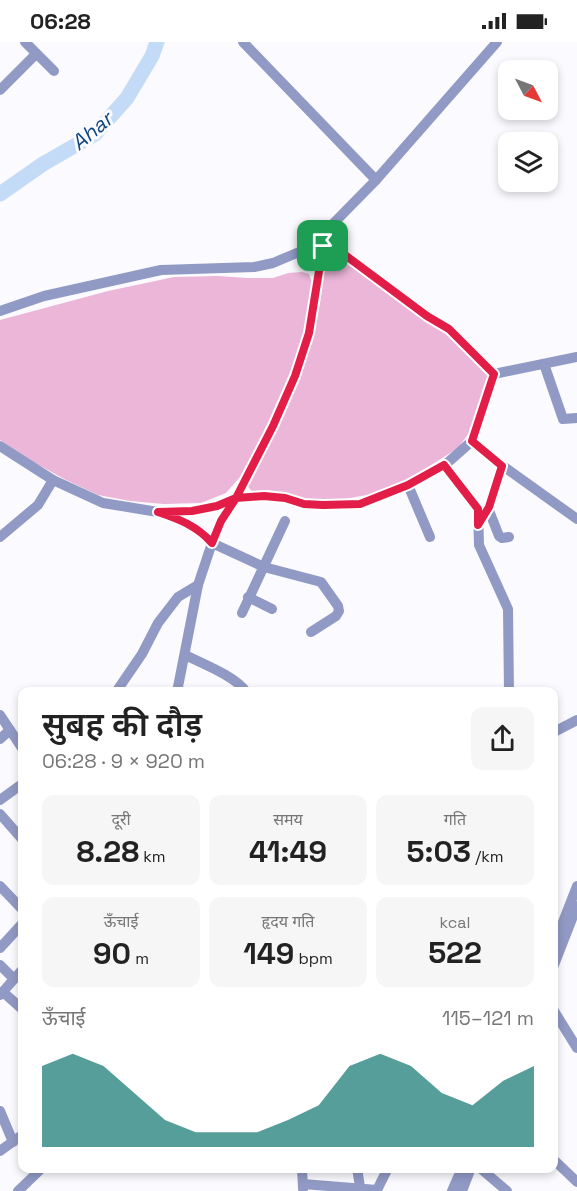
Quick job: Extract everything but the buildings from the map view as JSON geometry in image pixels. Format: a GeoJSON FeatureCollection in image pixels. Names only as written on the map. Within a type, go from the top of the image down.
{"type":"FeatureCollection","features":[{"type":"Feature","properties":{"kind":"street"},"geometry":{"type":"LineString","coordinates":[[25,42],[54,71]]}},
{"type":"Feature","properties":{"kind":"street"},"geometry":{"type":"LineString","coordinates":[[243,42],[376,180]]}},
{"type":"Feature","properties":{"kind":"street"},"geometry":{"type":"LineString","coordinates":[[0,311],[44,296],[161,270],[254,267],[273,263],[304,250],[376,180],[497,42]]}},
{"type":"Feature","properties":{"kind":"street"},"geometry":{"type":"LineString","coordinates":[[0,90],[36,54]]}},
{"type":"Feature","properties":{"kind":"street"},"geometry":{"type":"LineString","coordinates":[[178,687],[198,585],[212,543],[221,521],[236,498],[273,426],[295,376],[309,333],[324,233]]}},
{"type":"Feature","properties":{"kind":"street"},"geometry":{"type":"LineString","coordinates":[[323,246],[333,248],[345,255],[427,316],[449,329],[494,374]]}},
{"type":"Feature","properties":{"kind":"street"},"geometry":{"type":"LineString","coordinates":[[494,374],[577,357]]}},
{"type":"Feature","properties":{"kind":"street"},"geometry":{"type":"LineString","coordinates":[[544,364],[563,419],[577,418]]}},
{"type":"Feature","properties":{"kind":"street"},"geometry":{"type":"LineString","coordinates":[[0,446],[53,480],[103,503],[158,512],[192,511],[217,506],[236,498],[264,496],[285,498],[304,504],[360,504],[408,485],[444,465],[472,441],[494,374]]}},
{"type":"Feature","properties":{"kind":"street"},"geometry":{"type":"LineString","coordinates":[[472,441],[502,466],[577,519]]}},
{"type":"Feature","properties":{"kind":"street"},"geometry":{"type":"LineString","coordinates":[[444,465],[478,509],[479,545],[508,609],[509,687]]}},
{"type":"Feature","properties":{"kind":"street"},"geometry":{"type":"LineString","coordinates":[[478,525],[488,508],[502,466]]}},
{"type":"Feature","properties":{"kind":"street"},"geometry":{"type":"LineString","coordinates":[[0,537],[38,505],[53,480]]}},
{"type":"Feature","properties":{"kind":"street"},"geometry":{"type":"LineString","coordinates":[[408,485],[430,537]]}},
{"type":"Feature","properties":{"kind":"street"},"geometry":{"type":"LineString","coordinates":[[488,508],[499,536],[509,537]]}},
{"type":"Feature","properties":{"kind":"street"},"geometry":{"type":"LineString","coordinates":[[158,512],[187,523],[203,533],[212,543],[264,567],[321,582],[339,611],[336,616],[311,632]]}},
{"type":"Feature","properties":{"kind":"street"},"geometry":{"type":"LineString","coordinates":[[242,613],[285,521]]}},
{"type":"Feature","properties":{"kind":"street"},"geometry":{"type":"LineString","coordinates":[[119,687],[142,654],[158,623],[178,597],[198,585]]}},
{"type":"Feature","properties":{"kind":"street"},"geometry":{"type":"LineString","coordinates":[[248,597],[272,609]]}},
{"type":"Feature","properties":{"kind":"street"},"geometry":{"type":"LineString","coordinates":[[185,655],[243,687]]}},
{"type":"Feature","properties":{"kind":"street"},"geometry":{"type":"LineString","coordinates":[[0,715],[18,742]]}},
{"type":"Feature","properties":{"kind":"street"},"geometry":{"type":"LineString","coordinates":[[558,730],[577,720]]}},
{"type":"Feature","properties":{"kind":"street"},"geometry":{"type":"LineString","coordinates":[[0,739],[10,730]]}},
{"type":"Feature","properties":{"kind":"street"},"geometry":{"type":"LineString","coordinates":[[0,800],[18,786]]}},
{"type":"Feature","properties":{"kind":"street"},"geometry":{"type":"LineString","coordinates":[[0,814],[18,834]]}},
{"type":"Feature","properties":{"kind":"street"},"geometry":{"type":"LineString","coordinates":[[0,886],[18,905]]}},
{"type":"Feature","properties":{"kind":"street"},"geometry":{"type":"LineString","coordinates":[[558,930],[577,886]]}},
{"type":"Feature","properties":{"kind":"street"},"geometry":{"type":"LineString","coordinates":[[558,955],[577,906]]}},
{"type":"Feature","properties":{"kind":"street"},"geometry":{"type":"LineString","coordinates":[[0,948],[18,928]]}},
{"type":"Feature","properties":{"kind":"street"},"geometry":{"type":"LineString","coordinates":[[0,965],[15,979]]}},
{"type":"Feature","properties":{"kind":"street"},"geometry":{"type":"LineString","coordinates":[[18,975],[1,993],[18,1006]]}},
{"type":"Feature","properties":{"kind":"street"},"geometry":{"type":"LineString","coordinates":[[558,1017],[577,1048]]}},
{"type":"Feature","properties":{"kind":"street"},"geometry":{"type":"LineString","coordinates":[[0,1111],[13,1142]]}},
{"type":"Feature","properties":{"kind":"street"},"geometry":{"type":"LineString","coordinates":[[0,1151],[18,1138]]}},
{"type":"Feature","properties":{"kind":"street"},"geometry":{"type":"LineString","coordinates":[[558,1164],[577,1182]]}},
{"type":"Feature","properties":{"kind":"street"},"geometry":{"type":"LineString","coordinates":[[18,1191],[37,1173]]}},
{"type":"Feature","properties":{"kind":"street"},"geometry":{"type":"LineString","coordinates":[[358,1173],[360,1187]]}},
{"type":"Feature","properties":{"kind":"street"},"geometry":{"type":"LineString","coordinates":[[303,1187],[360,1187],[377,1190],[386,1173]]}},
{"type":"Feature","properties":{"kind":"street"},"geometry":{"type":"LineString","coordinates":[[452,1191],[460,1173]]}},
{"type":"Feature","properties":{"kind":"street"},"geometry":{"type":"LineString","coordinates":[[462,1191],[469,1173]]}},
{"type":"Feature","properties":{"kind":"street"},"geometry":{"type":"LineString","coordinates":[[486,1173],[507,1191]]}},
{"type":"Feature","properties":{"kind":"shaded area"},"geometry":{"type":"Polygon","coordinates":[[[329,257],[362,272],[446,331],[465,348],[488,376],[485,393],[472,429],[458,448],[403,483],[367,495],[334,501],[299,499],[269,490],[253,492],[248,487],[248,480],[283,418],[313,340],[321,297],[324,263],[329,257]]]}},
{"type":"Feature","properties":{"kind":"shaded area"},"geometry":{"type":"Polygon","coordinates":[[[288,273],[309,274],[313,285],[307,324],[290,377],[240,477],[226,493],[201,503],[164,504],[98,495],[37,464],[0,440],[0,320],[108,291],[174,277],[273,278],[288,273]]]}},
{"type":"Feature","properties":{"kind":"waterway","name":"Ahar"},"geometry":{"type":"LineString","coordinates":[[0,194],[43,164],[95,134],[127,98],[152,56],[157,42]]}},
{"type":"Feature","properties":{"kind":"route"},"geometry":{"type":"LineString","coordinates":[[323,246],[309,333],[295,376],[273,426],[236,498],[221,521],[212,543],[203,533],[187,523],[158,512],[192,511],[217,506],[236,498],[264,496],[285,498],[304,504],[360,504],[408,485],[444,465],[478,509],[478,525],[489,507],[502,466],[472,441],[494,374],[449,329],[427,316],[345,255],[333,248],[323,246]]}}]}
